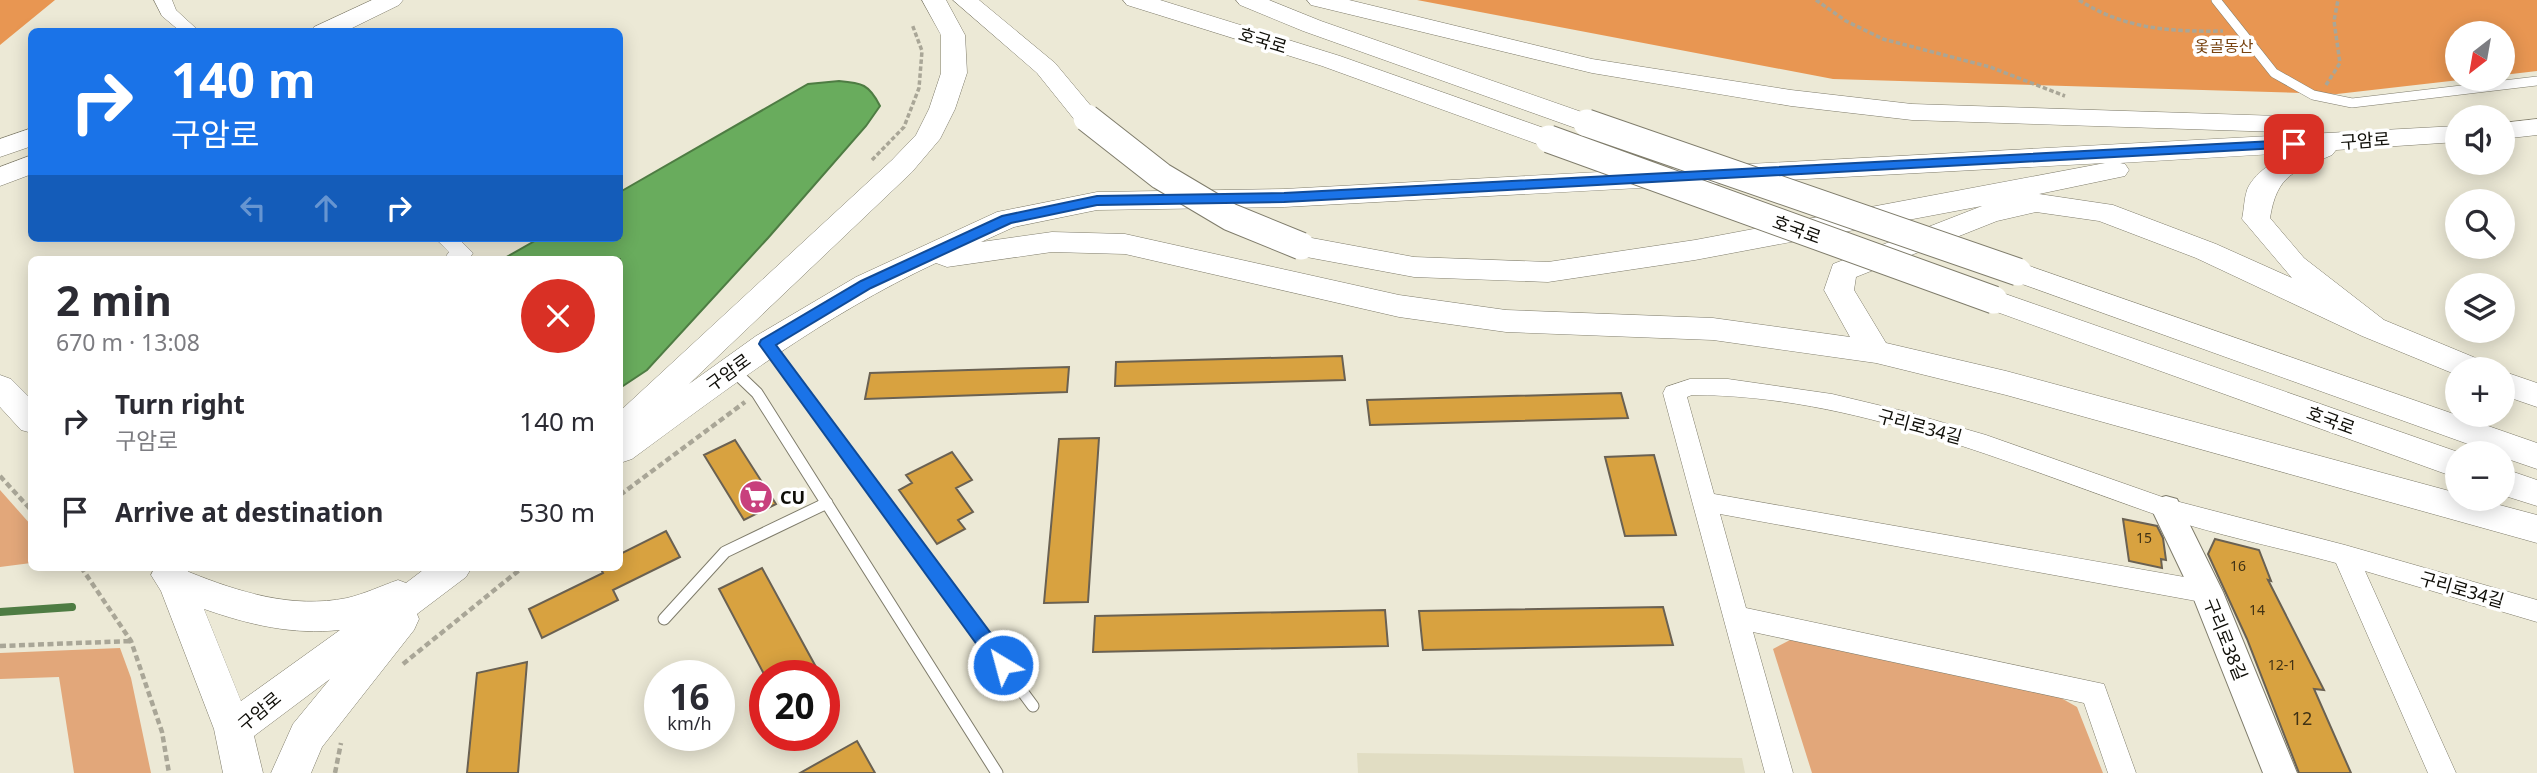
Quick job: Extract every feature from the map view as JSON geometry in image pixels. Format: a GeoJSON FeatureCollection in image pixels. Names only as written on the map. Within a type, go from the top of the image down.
{"type":"FeatureCollection","features":[{"type":"Feature","properties":{"kind":"main road"},"geometry":{"type":"LineString","coordinates":[[332,28],[391,0]]}},
{"type":"Feature","properties":{"kind":"main road"},"geometry":{"type":"LineString","coordinates":[[623,427],[902,166],[927,139],[942,109],[954,73],[953,34],[934,0]]}},
{"type":"Feature","properties":{"kind":"main road"},"geometry":{"type":"LineString","coordinates":[[965,0],[1046,68],[1087,118],[1161,176],[1207,204],[1230,217],[1301,246],[1414,267],[1548,272],[1695,250],[1929,208],[2218,149]]}},
{"type":"Feature","properties":{"kind":"main road","name":"호국로"},"geometry":{"type":"LineString","coordinates":[[1135,0],[1331,61],[2445,461]]}},
{"type":"Feature","properties":{"kind":"main road","name":"호국로"},"geometry":{"type":"LineString","coordinates":[[1248,0],[1312,26],[2018,272],[2537,457]]}},
{"type":"Feature","properties":{"kind":"main road"},"geometry":{"type":"LineString","coordinates":[[1319,0],[1592,66],[1791,98],[1872,108],[1926,113],[2445,131]]}},
{"type":"Feature","properties":{"kind":"main road"},"geometry":{"type":"LineString","coordinates":[[2515,130],[2537,127]]}},
{"type":"Feature","properties":{"kind":"main road","name":"구암로"},"geometry":{"type":"LineString","coordinates":[[623,448],[767,344],[866,284],[1007,219],[1097,201],[1284,198],[2218,149],[2445,132]]}},
{"type":"Feature","properties":{"kind":"main road"},"geometry":{"type":"LineString","coordinates":[[0,149],[28,138]]}},
{"type":"Feature","properties":{"kind":"main road"},"geometry":{"type":"LineString","coordinates":[[2344,141],[2286,165],[2261,190],[2256,219],[2294,265],[2374,328]]}},
{"type":"Feature","properties":{"kind":"main road"},"geometry":{"type":"LineString","coordinates":[[0,177],[28,165]]}},
{"type":"Feature","properties":{"kind":"main road"},"geometry":{"type":"LineString","coordinates":[[1876,352],[1858,326],[1839,290],[1843,271],[1990,213],[2036,203],[2103,212],[2206,251],[2445,358]]}},
{"type":"Feature","properties":{"kind":"main road"},"geometry":{"type":"LineString","coordinates":[[914,262],[1052,242],[1125,244],[1399,306],[1506,321],[1713,329],[1876,352],[2006,383],[2537,529]]}},
{"type":"Feature","properties":{"kind":"main road"},"geometry":{"type":"LineString","coordinates":[[0,387],[28,417]]}},
{"type":"Feature","properties":{"kind":"main road"},"geometry":{"type":"LineString","coordinates":[[2515,387],[2537,396]]}},
{"type":"Feature","properties":{"kind":"main road"},"geometry":{"type":"LineString","coordinates":[[2515,485],[2537,493]]}},
{"type":"Feature","properties":{"kind":"main road"},"geometry":{"type":"LineString","coordinates":[[169,575],[240,608],[291,618],[345,614],[443,575]]}},
{"type":"Feature","properties":{"kind":"main road"},"geometry":{"type":"LineString","coordinates":[[169,575],[233,729]]}},
{"type":"Feature","properties":{"kind":"main road"},"geometry":{"type":"LineString","coordinates":[[291,773],[307,736],[443,575]]}},
{"type":"Feature","properties":{"kind":"main road","name":"구암로"},"geometry":{"type":"LineString","coordinates":[[243,773],[233,729],[443,575]]}},
{"type":"Feature","properties":{"kind":"street"},"geometry":{"type":"LineString","coordinates":[[163,0],[168,12],[187,28]]}},
{"type":"Feature","properties":{"kind":"street"},"geometry":{"type":"LineString","coordinates":[[450,242],[463,253],[458,256]]}},
{"type":"Feature","properties":{"kind":"street","name":"구리로34길"},"geometry":{"type":"LineString","coordinates":[[1779,773],[1674,393],[1690,387],[1728,387],[1806,399],[1903,420],[1978,441],[2166,508],[2345,555],[2536,613]]}},
{"type":"Feature","properties":{"kind":"street"},"geometry":{"type":"LineString","coordinates":[[1705,502],[2207,592]]}},
{"type":"Feature","properties":{"kind":"street","name":"구리로38길"},"geometry":{"type":"LineString","coordinates":[[2166,508],[2207,592],[2280,773]]}},
{"type":"Feature","properties":{"kind":"street"},"geometry":{"type":"LineString","coordinates":[[2345,555],[2442,773]]}},
{"type":"Feature","properties":{"kind":"street"},"geometry":{"type":"LineString","coordinates":[[1735,617],[2094,694],[2122,773]]}},
{"type":"Feature","properties":{"kind":"lane"},"geometry":{"type":"LineString","coordinates":[[2216,0],[2274,73],[2309,93],[2352,103],[2537,81]]}},
{"type":"Feature","properties":{"kind":"lane"},"geometry":{"type":"LineString","coordinates":[[767,344],[1033,706]]}},
{"type":"Feature","properties":{"kind":"lane"},"geometry":{"type":"LineString","coordinates":[[732,369],[757,393],[997,773]]}},
{"type":"Feature","properties":{"kind":"lane"},"geometry":{"type":"LineString","coordinates":[[664,619],[725,552],[827,503]]}},
{"type":"Feature","properties":{"kind":"path"},"geometry":{"type":"LineString","coordinates":[[1816,0],[1846,21],[1883,39],[1990,67],[2073,100]]}},
{"type":"Feature","properties":{"kind":"path"},"geometry":{"type":"LineString","coordinates":[[2079,0],[2096,13],[2133,27],[2193,32],[2241,31]]}},
{"type":"Feature","properties":{"kind":"path"},"geometry":{"type":"LineString","coordinates":[[2309,93],[2326,85],[2340,63],[2334,21],[2338,0]]}},
{"type":"Feature","properties":{"kind":"path"},"geometry":{"type":"LineString","coordinates":[[623,493],[757,393]]}},
{"type":"Feature","properties":{"kind":"path"},"geometry":{"type":"LineString","coordinates":[[0,476],[28,507]]}},
{"type":"Feature","properties":{"kind":"path"},"geometry":{"type":"LineString","coordinates":[[84,571],[131,641],[162,732],[169,773]]}},
{"type":"Feature","properties":{"kind":"path"},"geometry":{"type":"LineString","coordinates":[[397,669],[518,571]]}},
{"type":"Feature","properties":{"kind":"path"},"geometry":{"type":"LineString","coordinates":[[0,646],[131,641]]}},
{"type":"Feature","properties":{"kind":"path"},"geometry":{"type":"LineString","coordinates":[[335,773],[341,740]]}},
{"type":"Feature","properties":{"kind":"shaded area"},"geometry":{"type":"Polygon","coordinates":[[[839,81],[864,86],[880,106],[866,126],[768,238],[647,370],[623,386],[623,256],[508,256],[533,242],[623,242],[623,190],[808,84],[839,81]]]}},
{"type":"Feature","properties":{"kind":"shaded area"},"geometry":{"type":"Polygon","coordinates":[[[0,490],[28,522],[28,563],[0,567],[0,490]]]}},
{"type":"Feature","properties":{"kind":"shaded area"},"geometry":{"type":"Polygon","coordinates":[[[1790,640],[2061,698],[2077,707],[2103,773],[1812,773],[1773,649],[1790,640]]]}},
{"type":"Feature","properties":{"kind":"shaded area"},"geometry":{"type":"Polygon","coordinates":[[[120,648],[131,678],[151,773],[74,773],[59,677],[0,679],[0,653],[120,648]]]}},
{"type":"Feature","properties":{"kind":"shaded area"},"geometry":{"type":"Polygon","coordinates":[[[1357,753],[1742,758],[1745,773],[1358,773],[1357,753]]]}},
{"type":"Feature","properties":{"kind":"green space"},"geometry":{"type":"Polygon","coordinates":[[[0,0],[55,0],[0,45],[0,0]]]}},
{"type":"Feature","properties":{"kind":"green space","name":"옻골동산"},"geometry":{"type":"Polygon","coordinates":[[[1417,0],[2537,0],[2537,71],[2515,74],[2515,21],[2445,21],[2445,82],[2337,94],[1833,79],[1417,0]]]}},
{"type":"Feature","properties":{"kind":"building"},"geometry":{"type":"Polygon","coordinates":[[[1342,356],[1345,380],[1115,386],[1116,362],[1342,356]]]}},
{"type":"Feature","properties":{"kind":"building"},"geometry":{"type":"Polygon","coordinates":[[[1069,367],[1067,392],[865,399],[870,373],[1069,367]]]}},
{"type":"Feature","properties":{"kind":"building"},"geometry":{"type":"Polygon","coordinates":[[[1621,393],[1628,418],[1370,425],[1367,400],[1621,393]]]}},
{"type":"Feature","properties":{"kind":"building"},"geometry":{"type":"Polygon","coordinates":[[[1099,438],[1088,602],[1044,603],[1059,439],[1099,438]]]}},
{"type":"Feature","properties":{"kind":"building"},"geometry":{"type":"Polygon","coordinates":[[[735,440],[776,504],[744,520],[704,455],[735,440]]]}},
{"type":"Feature","properties":{"kind":"building"},"geometry":{"type":"Polygon","coordinates":[[[952,452],[972,480],[956,488],[973,512],[958,520],[965,529],[937,544],[899,490],[912,483],[906,475],[952,452]]]}},
{"type":"Feature","properties":{"kind":"building"},"geometry":{"type":"Polygon","coordinates":[[[1654,455],[1676,535],[1625,536],[1605,457],[1654,455]]]}},
{"type":"Feature","properties":{"kind":"building"},"geometry":{"type":"Polygon","coordinates":[[[2123,519],[2157,526],[2163,538],[2166,560],[2161,559],[2162,568],[2129,561],[2123,519]]]}},
{"type":"Feature","properties":{"kind":"building"},"geometry":{"type":"Polygon","coordinates":[[[666,531],[680,557],[613,590],[618,600],[542,638],[529,609],[603,573],[602,571],[623,571],[623,552],[666,531]]]}},
{"type":"Feature","properties":{"kind":"building"},"geometry":{"type":"Polygon","coordinates":[[[2215,539],[2259,550],[2271,581],[2268,580],[2324,690],[2314,689],[2351,773],[2299,773],[2247,639],[2208,554],[2215,539]]]}},
{"type":"Feature","properties":{"kind":"building"},"geometry":{"type":"Polygon","coordinates":[[[762,568],[812,660],[757,660],[719,589],[762,568]]]}},
{"type":"Feature","properties":{"kind":"building"},"geometry":{"type":"Polygon","coordinates":[[[1663,607],[1673,645],[1423,650],[1419,611],[1663,607]]]}},
{"type":"Feature","properties":{"kind":"building"},"geometry":{"type":"Polygon","coordinates":[[[1385,610],[1388,646],[1093,652],[1095,616],[1385,610]]]}},
{"type":"Feature","properties":{"kind":"building"},"geometry":{"type":"Polygon","coordinates":[[[527,662],[518,773],[467,773],[477,673],[527,662]]]}},
{"type":"Feature","properties":{"kind":"building"},"geometry":{"type":"Polygon","coordinates":[[[857,741],[875,773],[800,773],[840,751],[857,741]]]}},
{"type":"Feature","properties":{"kind":"waterway"},"geometry":{"type":"LineString","coordinates":[[0,612],[72,607]]}},
{"type":"Feature","properties":{"kind":"place","name":"CU"},"geometry":{"type":"Point","coordinates":[756,497]}},
{"type":"Feature","properties":{"kind":"route"},"geometry":{"type":"LineString","coordinates":[[1003,665],[767,344],[866,284],[1007,219],[1097,201],[1284,198],[2294,144]]}}]}
